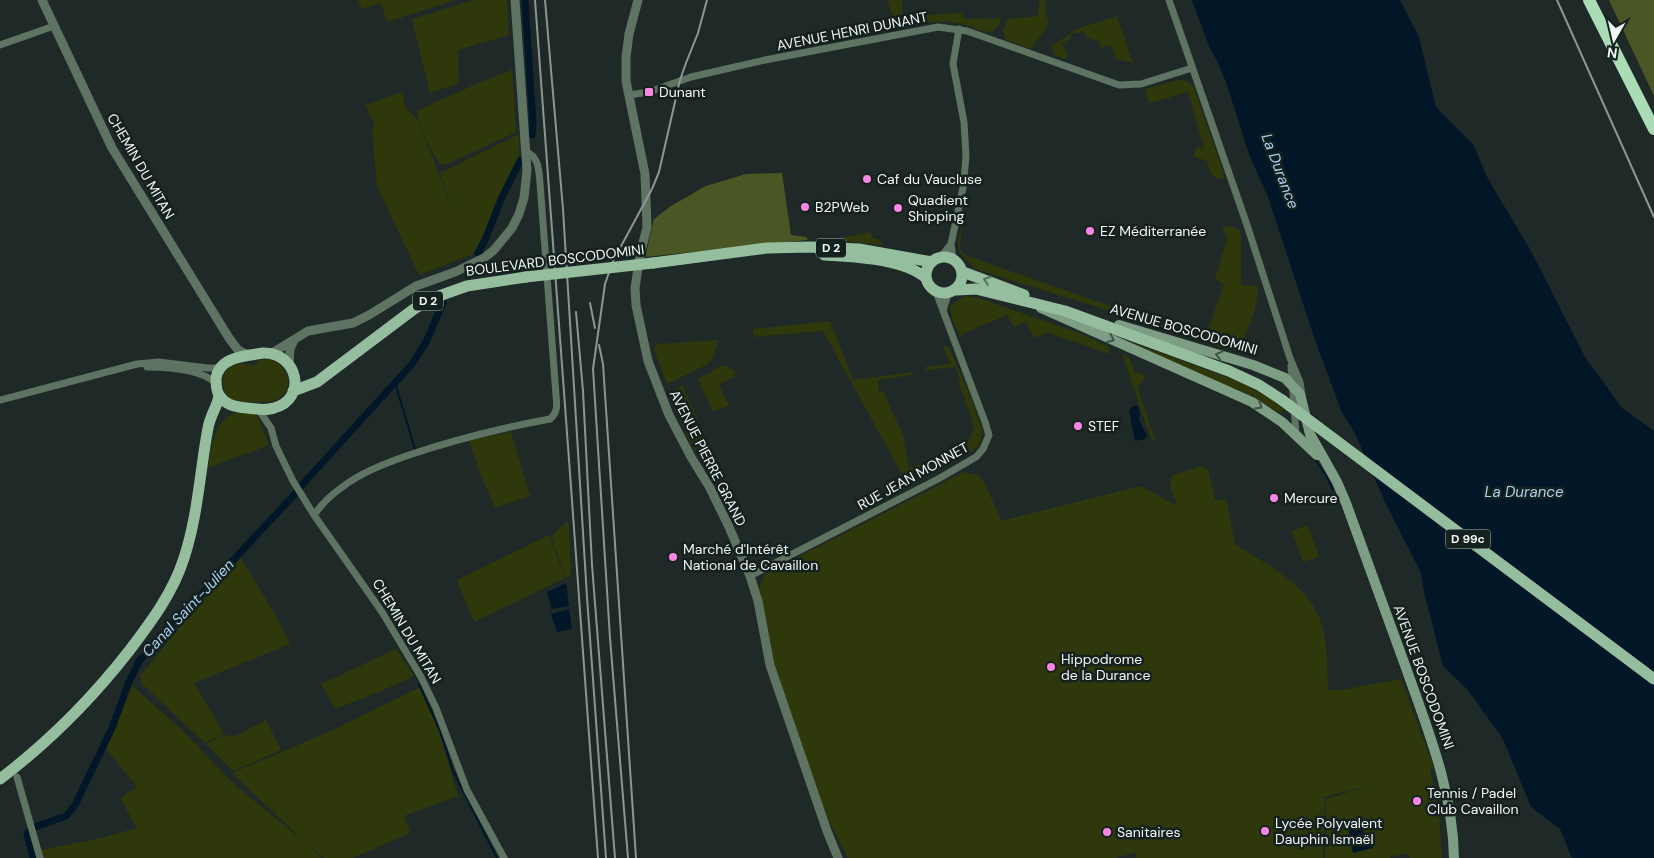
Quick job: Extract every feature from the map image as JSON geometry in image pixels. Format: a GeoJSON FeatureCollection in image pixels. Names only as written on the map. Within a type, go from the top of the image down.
{"type":"FeatureCollection","features":[{"type":"Feature","properties":{"kind":"highway"},"geometry":{"type":"LineString","coordinates":[[1589,0],[1654,129]]}},
{"type":"Feature","properties":{"kind":"highway"},"geometry":{"type":"LineString","coordinates":[[1596,0],[1654,116]]}},
{"type":"Feature","properties":{"kind":"main road","name":"BOULEVARD BOSCODOMINI"},"geometry":{"type":"LineString","coordinates":[[294,391],[317,382],[414,309],[436,296],[466,286],[767,248],[860,249],[942,259]]}},
{"type":"Feature","properties":{"kind":"main road","name":"BOULEVARD BOSCODOMINI"},"geometry":{"type":"LineString","coordinates":[[730,254],[815,254],[868,259],[911,268],[926,278]]}},
{"type":"Feature","properties":{"kind":"main road"},"geometry":{"type":"LineString","coordinates":[[942,259],[957,262],[963,272],[960,285],[952,292],[936,292],[929,286],[926,278],[928,266],[942,259]]}},
{"type":"Feature","properties":{"kind":"main road","name":"AVENUE BOSCODOMINI"},"geometry":{"type":"LineString","coordinates":[[963,272],[1065,311],[1254,365],[1276,373],[1286,378],[1292,384],[1300,394],[1303,402],[1310,434],[1337,482],[1434,748],[1448,796],[1454,858]]}},
{"type":"Feature","properties":{"kind":"main road","name":"AVENUE BOSCODOMINI"},"geometry":{"type":"LineString","coordinates":[[952,292],[976,289],[1036,304],[1043,310],[1252,402],[1267,411],[1296,434],[1322,461],[1337,482]]}},
{"type":"Feature","properties":{"kind":"main road","name":"D 99c"},"geometry":{"type":"LineString","coordinates":[[1036,304],[1065,311],[1244,378],[1282,400],[1654,679]]}},
{"type":"Feature","properties":{"kind":"main road"},"geometry":{"type":"LineString","coordinates":[[0,779],[42,746],[78,710],[121,662],[164,602],[180,570],[190,539],[207,434],[211,415],[219,396],[216,383],[218,373],[224,364],[248,356],[272,353],[280,356],[289,364],[295,375],[294,391],[287,401],[276,408],[258,409],[232,406],[219,396]]}},
{"type":"Feature","properties":{"kind":"main road","name":"BOULEVARD BOSCODOMINI"},"geometry":{"type":"LineString","coordinates":[[295,375],[304,378],[316,377],[345,360]]}},
{"type":"Feature","properties":{"kind":"main road"},"geometry":{"type":"LineString","coordinates":[[207,434],[218,417],[232,406]]}},
{"type":"Feature","properties":{"kind":"street","name":"CHEMIN DU MITAN"},"geometry":{"type":"LineString","coordinates":[[42,0],[112,148],[229,338],[238,350],[248,356]]}},
{"type":"Feature","properties":{"kind":"street"},"geometry":{"type":"LineString","coordinates":[[272,353],[308,331],[353,323],[416,286],[455,272],[484,258],[503,240],[512,228],[519,214],[526,187],[526,152],[515,0]]}},
{"type":"Feature","properties":{"kind":"street","name":"AVENUE PIERRE GRAND"},"geometry":{"type":"LineString","coordinates":[[638,0],[629,34],[626,57],[626,81],[645,174],[647,227],[635,288],[636,305],[648,361],[674,427],[710,488],[750,576],[758,601],[770,665],[838,858]]}},
{"type":"Feature","properties":{"kind":"street"},"geometry":{"type":"LineString","coordinates":[[1169,0],[1247,225],[1290,358],[1300,382],[1303,402]]}},
{"type":"Feature","properties":{"kind":"street"},"geometry":{"type":"LineString","coordinates":[[0,44],[54,26]]}},
{"type":"Feature","properties":{"kind":"street","name":"AVENUE HENRI DUNANT"},"geometry":{"type":"LineString","coordinates":[[629,95],[649,92],[691,77],[766,60],[938,27],[958,29],[996,40],[1119,85],[1141,84],[1192,68]]}},
{"type":"Feature","properties":{"kind":"street"},"geometry":{"type":"LineString","coordinates":[[942,259],[951,244],[963,188],[966,157],[964,122],[953,64],[958,29]]}},
{"type":"Feature","properties":{"kind":"street"},"geometry":{"type":"LineString","coordinates":[[314,515],[340,488],[388,463],[454,440],[550,419],[555,415],[557,408],[540,183],[538,167],[534,156],[526,152]]}},
{"type":"Feature","properties":{"kind":"street"},"geometry":{"type":"LineString","coordinates":[[942,259],[951,244]]}},
{"type":"Feature","properties":{"kind":"street","name":"RUE JEAN MONNET"},"geometry":{"type":"LineString","coordinates":[[750,576],[938,479],[976,457],[983,449],[989,435],[936,292]]}},
{"type":"Feature","properties":{"kind":"street"},"geometry":{"type":"LineString","coordinates":[[943,311],[952,292]]}},
{"type":"Feature","properties":{"kind":"street"},"geometry":{"type":"LineString","coordinates":[[0,400],[120,367],[146,362],[207,368],[224,364],[230,346],[229,338]]}},
{"type":"Feature","properties":{"kind":"street"},"geometry":{"type":"LineString","coordinates":[[289,364],[290,349],[294,340]]}},
{"type":"Feature","properties":{"kind":"street"},"geometry":{"type":"LineString","coordinates":[[1290,358],[1296,434]]}},
{"type":"Feature","properties":{"kind":"street"},"geometry":{"type":"LineString","coordinates":[[120,367],[159,367],[199,373],[208,376],[216,383]]}},
{"type":"Feature","properties":{"kind":"street"},"geometry":{"type":"LineString","coordinates":[[271,428],[276,408]]}},
{"type":"Feature","properties":{"kind":"street","name":"CHEMIN DU MITAN"},"geometry":{"type":"LineString","coordinates":[[258,409],[271,428],[281,458],[293,481],[314,515],[382,612],[421,677],[436,708],[467,790],[504,858]]}},
{"type":"Feature","properties":{"kind":"street"},"geometry":{"type":"LineString","coordinates":[[17,777],[40,858]]}},
{"type":"Feature","properties":{"kind":"green space"},"geometry":{"type":"Polygon","coordinates":[[[358,0],[455,0],[387,22],[381,3],[362,9],[358,0]]]}},
{"type":"Feature","properties":{"kind":"green space"},"geometry":{"type":"Polygon","coordinates":[[[474,0],[507,0],[509,35],[458,50],[459,83],[430,93],[412,19],[474,0]]]}},
{"type":"Feature","properties":{"kind":"green space"},"geometry":{"type":"Polygon","coordinates":[[[887,0],[902,0],[903,16],[963,13],[964,19],[1001,18],[996,29],[988,32],[948,22],[931,22],[914,26],[904,25],[901,20],[892,15],[887,0]]]}},
{"type":"Feature","properties":{"kind":"green space"},"geometry":{"type":"Polygon","coordinates":[[[1039,0],[1045,0],[1045,14],[1049,21],[1047,27],[1031,49],[1006,40],[1003,30],[1008,19],[1038,16],[1039,0]]]}},
{"type":"Feature","properties":{"kind":"green space"},"geometry":{"type":"Polygon","coordinates":[[[1609,0],[1654,0],[1654,96],[1609,0]]]}},
{"type":"Feature","properties":{"kind":"green space"},"geometry":{"type":"Polygon","coordinates":[[[1117,16],[1133,63],[1116,59],[1111,45],[1101,48],[1100,41],[1092,38],[1088,39],[1083,31],[1070,35],[1071,38],[1062,44],[1068,54],[1066,59],[1054,55],[1055,50],[1051,49],[1052,46],[1077,29],[1117,16]]]}},
{"type":"Feature","properties":{"kind":"green space"},"geometry":{"type":"Polygon","coordinates":[[[512,70],[516,132],[448,164],[440,164],[431,150],[417,118],[419,110],[512,70]]]}},
{"type":"Feature","properties":{"kind":"green space"},"geometry":{"type":"Polygon","coordinates":[[[1177,80],[1187,81],[1194,88],[1224,174],[1224,179],[1216,178],[1210,172],[1207,161],[1193,156],[1196,148],[1204,148],[1188,92],[1150,103],[1148,101],[1146,89],[1177,80]]]}},
{"type":"Feature","properties":{"kind":"green space"},"geometry":{"type":"Polygon","coordinates":[[[403,92],[404,105],[418,121],[457,220],[440,173],[519,134],[519,157],[476,251],[471,255],[419,275],[377,186],[372,131],[375,125],[365,105],[403,92]]]}},
{"type":"Feature","properties":{"kind":"green space"},"geometry":{"type":"Polygon","coordinates":[[[782,173],[791,235],[806,237],[808,240],[645,257],[654,219],[671,206],[706,186],[746,174],[782,173]]]}},
{"type":"Feature","properties":{"kind":"green space"},"geometry":{"type":"Polygon","coordinates":[[[962,221],[960,249],[967,256],[1205,339],[1224,284],[1215,279],[1227,239],[1222,226],[1239,229],[1241,235],[1241,285],[1258,286],[1258,295],[1251,320],[1238,351],[1216,346],[1162,327],[975,269],[959,251],[958,242],[962,221]]]}},
{"type":"Feature","properties":{"kind":"green space"},"geometry":{"type":"Polygon","coordinates":[[[870,232],[873,238],[881,240],[882,245],[844,241],[844,237],[870,232]]]}},
{"type":"Feature","properties":{"kind":"green space"},"geometry":{"type":"Polygon","coordinates":[[[965,296],[976,297],[1076,332],[1109,347],[1109,354],[1048,333],[1034,338],[1026,322],[1014,327],[1007,315],[962,334],[960,337],[952,318],[951,305],[965,296]]]}},
{"type":"Feature","properties":{"kind":"green space"},"geometry":{"type":"Polygon","coordinates":[[[830,321],[853,380],[913,372],[911,375],[878,380],[879,392],[883,391],[903,435],[909,469],[923,462],[927,465],[930,474],[908,485],[823,331],[754,337],[753,329],[830,321]]]}},
{"type":"Feature","properties":{"kind":"green space"},"geometry":{"type":"Polygon","coordinates":[[[1100,331],[1238,381],[1273,400],[1285,410],[1279,412],[1254,398],[1255,396],[1252,394],[1250,396],[1235,388],[1234,391],[1100,331]]]}},
{"type":"Feature","properties":{"kind":"green space"},"geometry":{"type":"Polygon","coordinates":[[[718,340],[713,358],[706,365],[667,384],[654,350],[657,344],[718,340]]]}},
{"type":"Feature","properties":{"kind":"green space"},"geometry":{"type":"Polygon","coordinates":[[[943,346],[949,347],[969,393],[981,426],[982,436],[979,445],[971,452],[939,470],[936,468],[933,458],[937,466],[969,448],[966,442],[973,432],[973,422],[964,401],[965,398],[961,391],[956,367],[926,370],[925,367],[950,364],[943,346]]]}},
{"type":"Feature","properties":{"kind":"green space"},"geometry":{"type":"Polygon","coordinates":[[[1122,354],[1129,357],[1135,373],[1138,372],[1145,376],[1138,389],[1155,440],[1152,441],[1122,354]]]}},
{"type":"Feature","properties":{"kind":"green space"},"geometry":{"type":"Polygon","coordinates":[[[267,359],[279,364],[284,369],[288,381],[285,393],[276,400],[259,402],[237,401],[227,395],[224,390],[223,379],[228,368],[236,364],[255,365],[259,360],[267,359]]]}},
{"type":"Feature","properties":{"kind":"green space"},"geometry":{"type":"Polygon","coordinates":[[[721,366],[725,366],[736,373],[732,378],[719,385],[729,405],[713,412],[698,379],[721,366]]]}},
{"type":"Feature","properties":{"kind":"green space"},"geometry":{"type":"Polygon","coordinates":[[[682,385],[698,420],[683,427],[670,399],[671,394],[682,385]]]}},
{"type":"Feature","properties":{"kind":"green space"},"geometry":{"type":"Polygon","coordinates":[[[241,412],[255,414],[269,445],[208,468],[213,442],[220,426],[232,414],[241,412]]]}},
{"type":"Feature","properties":{"kind":"green space"},"geometry":{"type":"Polygon","coordinates":[[[700,426],[724,478],[714,483],[685,433],[700,426]]]}},
{"type":"Feature","properties":{"kind":"green space"},"geometry":{"type":"Polygon","coordinates":[[[511,432],[530,496],[495,508],[480,473],[469,440],[511,432]]]}},
{"type":"Feature","properties":{"kind":"green space","name":"Hippodrome de la Durance"},"geometry":{"type":"Polygon","coordinates":[[[1201,466],[1208,469],[1215,500],[1226,499],[1235,544],[1289,580],[1311,603],[1319,617],[1324,633],[1327,654],[1328,690],[1341,690],[1401,679],[1434,768],[1430,769],[1439,815],[1442,858],[1410,858],[1409,854],[1391,856],[1390,858],[1325,858],[1326,799],[1374,784],[1313,800],[1325,797],[1323,858],[1136,858],[1136,852],[1116,858],[848,858],[820,802],[774,662],[759,588],[765,574],[964,472],[978,475],[985,483],[1001,521],[1141,486],[1177,506],[1170,482],[1171,478],[1173,475],[1201,466]]]}},
{"type":"Feature","properties":{"kind":"green space"},"geometry":{"type":"Polygon","coordinates":[[[566,522],[569,522],[571,575],[566,578],[551,537],[566,522]]]}},
{"type":"Feature","properties":{"kind":"green space"},"geometry":{"type":"Polygon","coordinates":[[[1308,525],[1319,557],[1303,562],[1292,531],[1308,525]]]}},
{"type":"Feature","properties":{"kind":"green space"},"geometry":{"type":"Polygon","coordinates":[[[549,535],[565,578],[474,622],[457,580],[549,535]]]}},
{"type":"Feature","properties":{"kind":"green space"},"geometry":{"type":"Polygon","coordinates":[[[241,558],[279,621],[290,644],[194,683],[224,734],[205,743],[141,683],[141,675],[241,558]]]}},
{"type":"Feature","properties":{"kind":"green space"},"geometry":{"type":"Polygon","coordinates":[[[396,649],[414,676],[335,709],[321,684],[396,649]]]}},
{"type":"Feature","properties":{"kind":"green space"},"geometry":{"type":"Polygon","coordinates":[[[130,684],[182,730],[235,785],[306,843],[232,773],[333,730],[420,687],[439,731],[458,796],[404,816],[410,833],[353,858],[324,858],[311,847],[321,858],[44,858],[41,850],[101,838],[137,828],[120,798],[137,787],[104,746],[114,728],[130,684]]]}},
{"type":"Feature","properties":{"kind":"green space"},"geometry":{"type":"Polygon","coordinates":[[[266,720],[281,750],[233,771],[206,744],[224,735],[235,736],[266,720]]]}},
{"type":"Feature","properties":{"kind":"water","name":"La Durance"},"geometry":{"type":"Polygon","coordinates":[[[1192,0],[1400,0],[1419,37],[1436,107],[1473,144],[1488,179],[1531,251],[1585,357],[1622,408],[1654,431],[1654,858],[1572,858],[1560,829],[1531,807],[1503,739],[1467,689],[1443,666],[1421,573],[1385,502],[1355,433],[1342,413],[1315,340],[1268,197],[1249,154],[1226,82],[1209,46],[1192,0]]]}},
{"type":"Feature","properties":{"kind":"water"},"geometry":{"type":"Polygon","coordinates":[[[1137,405],[1140,413],[1139,420],[1147,435],[1145,439],[1135,441],[1129,410],[1137,405]]]}},
{"type":"Feature","properties":{"kind":"water"},"geometry":{"type":"Polygon","coordinates":[[[566,583],[569,606],[552,609],[547,592],[566,583]]]}},
{"type":"Feature","properties":{"kind":"water"},"geometry":{"type":"Polygon","coordinates":[[[569,609],[572,629],[557,632],[551,614],[569,609]]]}},
{"type":"Feature","properties":{"kind":"water"},"geometry":{"type":"Polygon","coordinates":[[[1362,826],[1365,836],[1371,838],[1373,848],[1353,853],[1348,828],[1362,826]]]}},
{"type":"Feature","properties":{"kind":"waterway","name":"Canal Saint-Julien"},"geometry":{"type":"LineString","coordinates":[[525,0],[533,124],[532,135]]}},
{"type":"Feature","properties":{"kind":"waterway","name":"Canal Saint-Julien"},"geometry":{"type":"LineString","coordinates":[[478,253],[520,161]]}},
{"type":"Feature","properties":{"kind":"waterway","name":"Canal Saint-Julien"},"geometry":{"type":"LineString","coordinates":[[301,486],[412,364],[426,342],[443,303]]}},
{"type":"Feature","properties":{"kind":"waterway"},"geometry":{"type":"LineString","coordinates":[[395,383],[415,449]]}},
{"type":"Feature","properties":{"kind":"waterway"},"geometry":{"type":"LineString","coordinates":[[1314,458],[1326,475],[1333,490]]}},
{"type":"Feature","properties":{"kind":"waterway","name":"Canal Saint-Julien"},"geometry":{"type":"LineString","coordinates":[[35,827],[66,816],[75,805],[112,728],[139,661],[295,494]]}},
{"type":"Feature","properties":{"kind":"waterway"},"geometry":{"type":"LineString","coordinates":[[419,684],[440,731],[453,771],[497,858]]}},
{"type":"Feature","properties":{"kind":"waterway","name":"Canal Saint-Julien"},"geometry":{"type":"LineString","coordinates":[[28,832],[33,858]]}},
{"type":"Feature","properties":{"kind":"railway"},"geometry":{"type":"LineString","coordinates":[[535,0],[598,858]]}},
{"type":"Feature","properties":{"kind":"railway"},"geometry":{"type":"LineString","coordinates":[[545,0],[563,209],[587,597],[606,858]]}},
{"type":"Feature","properties":{"kind":"railway"},"geometry":{"type":"LineString","coordinates":[[628,858],[610,638],[593,369],[605,284],[613,261],[652,189],[659,172],[680,80],[698,33],[707,0]]}},
{"type":"Feature","properties":{"kind":"railway"},"geometry":{"type":"LineString","coordinates":[[1557,0],[1654,217]]}},
{"type":"Feature","properties":{"kind":"railway"},"geometry":{"type":"LineString","coordinates":[[590,303],[595,328]]}},
{"type":"Feature","properties":{"kind":"railway"},"geometry":{"type":"LineString","coordinates":[[576,312],[583,391],[592,565],[615,858]]}},
{"type":"Feature","properties":{"kind":"railway"},"geometry":{"type":"LineString","coordinates":[[599,345],[603,364],[636,858]]}},
{"type":"Feature","properties":{"kind":"place","name":"Dunant"},"geometry":{"type":"Point","coordinates":[649,92]}},
{"type":"Feature","properties":{"kind":"place","name":"Caf du Vaucluse"},"geometry":{"type":"Point","coordinates":[867,179]}},
{"type":"Feature","properties":{"kind":"place","name":"B2PWeb"},"geometry":{"type":"Point","coordinates":[805,207]}},
{"type":"Feature","properties":{"kind":"place","name":"Quadient Shipping"},"geometry":{"type":"Point","coordinates":[898,208]}},
{"type":"Feature","properties":{"kind":"place","name":"EZ Méditerranée"},"geometry":{"type":"Point","coordinates":[1090,231]}},
{"type":"Feature","properties":{"kind":"place","name":"STEF"},"geometry":{"type":"Point","coordinates":[1078,426]}},
{"type":"Feature","properties":{"kind":"place","name":"Mercure"},"geometry":{"type":"Point","coordinates":[1274,498]}},
{"type":"Feature","properties":{"kind":"place","name":"Marché d'Intérêt National de Cavaillon"},"geometry":{"type":"Point","coordinates":[673,557]}},
{"type":"Feature","properties":{"kind":"place","name":"Hippodrome de la Durance"},"geometry":{"type":"Point","coordinates":[1051,667]}},
{"type":"Feature","properties":{"kind":"place","name":"Tennis / Padel Club Cavaillon"},"geometry":{"type":"Point","coordinates":[1417,801]}},
{"type":"Feature","properties":{"kind":"place","name":"Lycée Polyvalent Dauphin Ismaël"},"geometry":{"type":"Point","coordinates":[1265,831]}},
{"type":"Feature","properties":{"kind":"place","name":"Sanitaires"},"geometry":{"type":"Point","coordinates":[1107,832]}}]}
